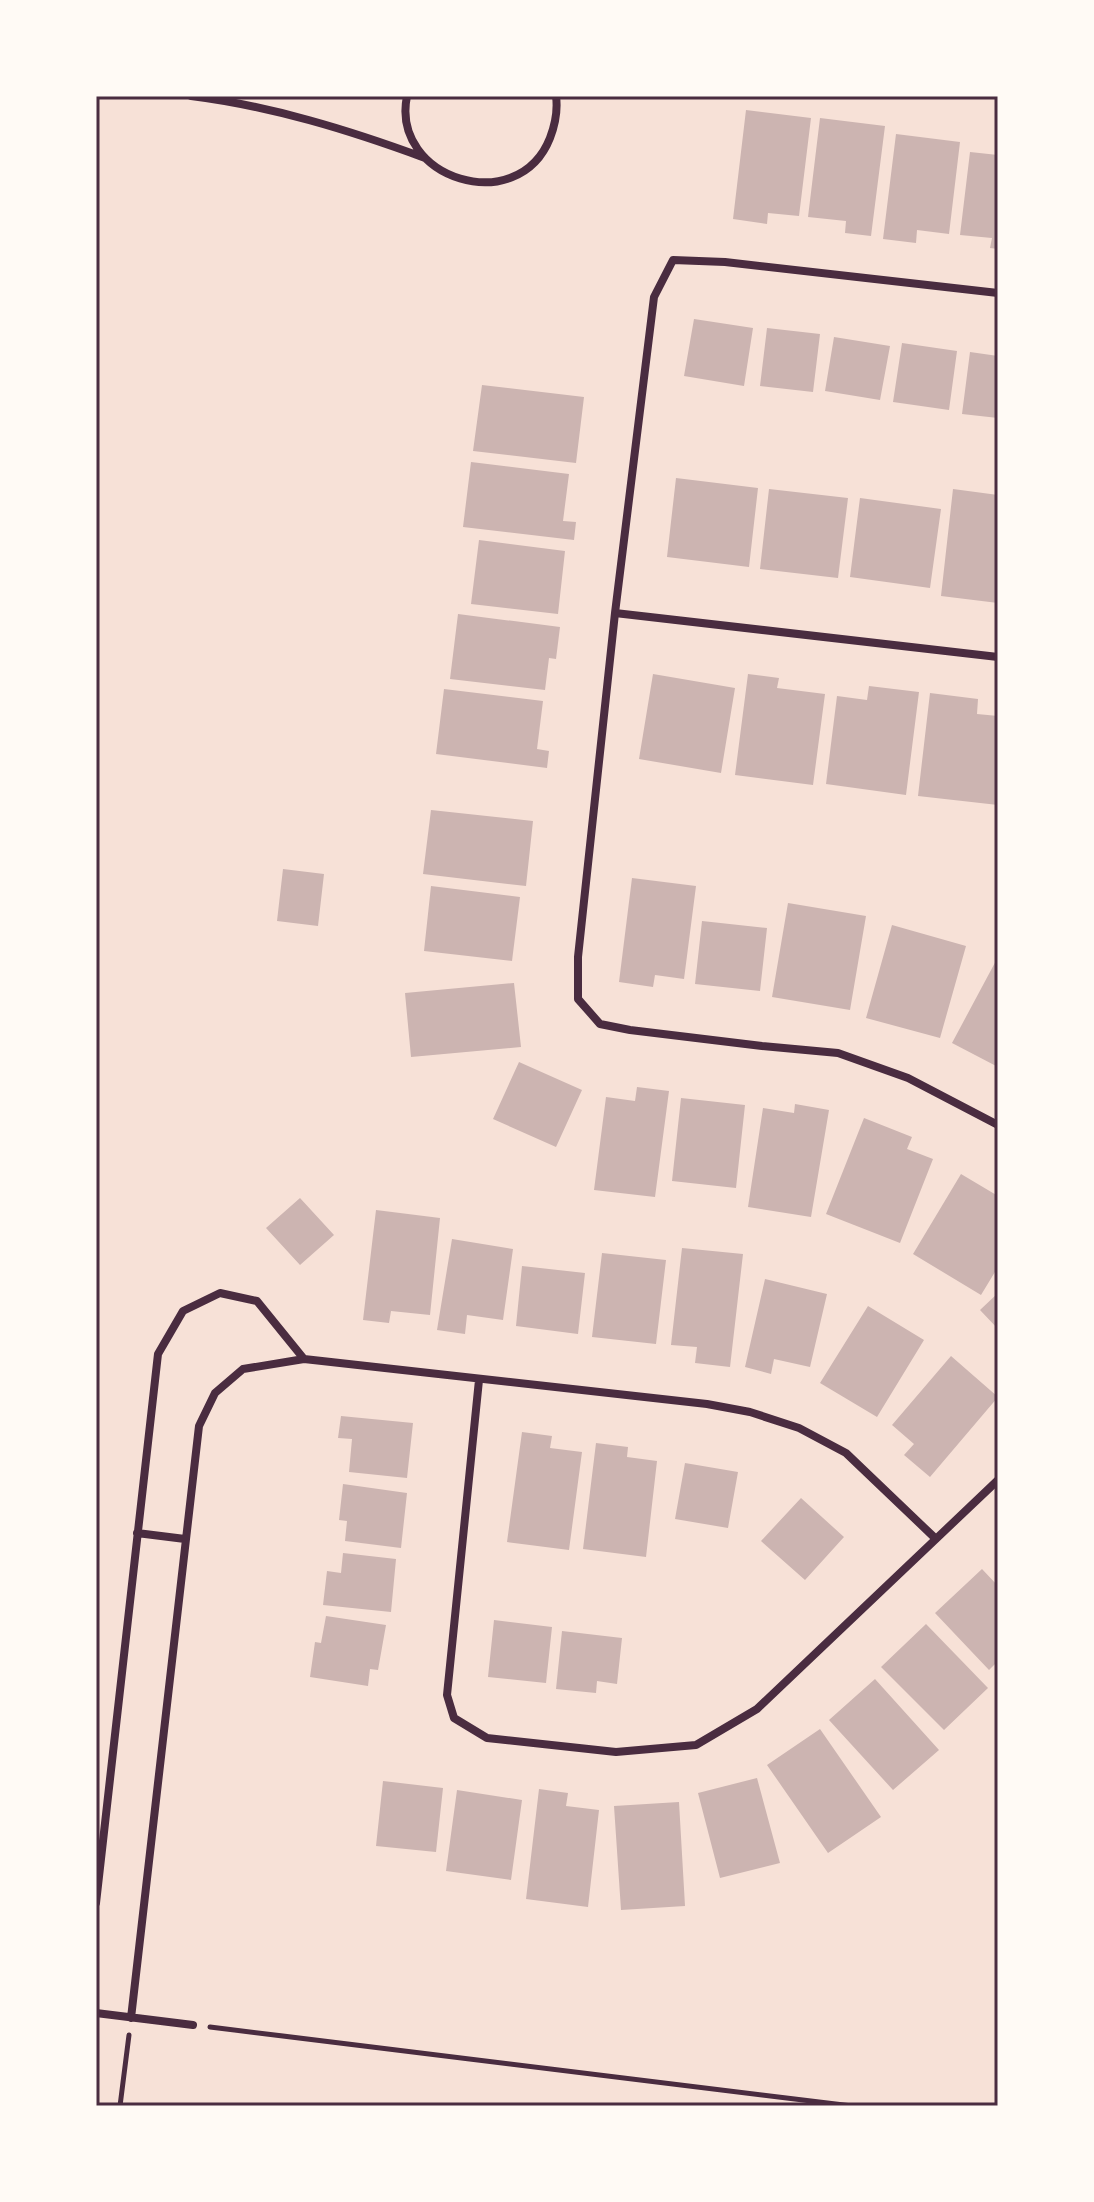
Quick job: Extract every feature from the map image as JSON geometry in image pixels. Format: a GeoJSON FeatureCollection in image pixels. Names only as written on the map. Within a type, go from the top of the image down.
{"type":"FeatureCollection","features":[{"type":"Feature","properties":{"kind":"street"},"geometry":{"type":"LineString","coordinates":[[191,96],[225,100],[297,117],[425,158]]}},
{"type":"Feature","properties":{"kind":"street"},"geometry":{"type":"LineString","coordinates":[[407,96],[407,123],[414,142],[425,158],[444,173],[465,181],[489,183],[512,177],[532,164],[547,146],[555,124],[556,96]]}},
{"type":"Feature","properties":{"kind":"street"},"geometry":{"type":"LineString","coordinates":[[998,293],[725,262],[673,260],[654,297],[615,613],[578,957],[578,999],[600,1024],[838,1053],[908,1078],[998,1125]]}},
{"type":"Feature","properties":{"kind":"street"},"geometry":{"type":"LineString","coordinates":[[615,613],[998,657]]}},
{"type":"Feature","properties":{"kind":"street"},"geometry":{"type":"LineString","coordinates":[[96,1903],[158,1354],[183,1311],[220,1293],[257,1301],[304,1359]]}},
{"type":"Feature","properties":{"kind":"street"},"geometry":{"type":"LineString","coordinates":[[131,2018],[199,1426],[215,1393],[243,1369],[304,1359],[707,1404],[750,1412],[799,1428],[846,1453],[936,1539]]}},
{"type":"Feature","properties":{"kind":"street"},"geometry":{"type":"LineString","coordinates":[[479,1380],[447,1695],[454,1718],[487,1738],[616,1752],[696,1745],[757,1709],[998,1480]]}},
{"type":"Feature","properties":{"kind":"street"},"geometry":{"type":"LineString","coordinates":[[137,1533],[185,1539]]}},
{"type":"Feature","properties":{"kind":"street"},"geometry":{"type":"LineString","coordinates":[[96,2013],[193,2025]]}},
{"type":"Feature","properties":{"kind":"path"},"geometry":{"type":"LineString","coordinates":[[120,2106],[131,2018]]}},
{"type":"Feature","properties":{"kind":"path"},"geometry":{"type":"LineString","coordinates":[[193,2025],[852,2106]]}},
{"type":"Feature","properties":{"kind":"building"},"geometry":{"type":"Polygon","coordinates":[[[746,110],[811,118],[799,216],[768,213],[767,224],[733,219],[746,110]]]}},
{"type":"Feature","properties":{"kind":"building"},"geometry":{"type":"Polygon","coordinates":[[[820,118],[885,126],[871,236],[845,233],[846,221],[808,217],[820,118]]]}},
{"type":"Feature","properties":{"kind":"building"},"geometry":{"type":"Polygon","coordinates":[[[896,134],[960,142],[949,234],[917,230],[916,243],[883,239],[896,134]]]}},
{"type":"Feature","properties":{"kind":"building"},"geometry":{"type":"Polygon","coordinates":[[[970,152],[998,155],[998,249],[990,248],[992,238],[960,235],[970,152]]]}},
{"type":"Feature","properties":{"kind":"building"},"geometry":{"type":"Polygon","coordinates":[[[694,319],[753,328],[744,386],[684,376],[694,319]]]}},
{"type":"Feature","properties":{"kind":"building"},"geometry":{"type":"Polygon","coordinates":[[[767,328],[820,334],[813,392],[760,386],[767,328]]]}},
{"type":"Feature","properties":{"kind":"building"},"geometry":{"type":"Polygon","coordinates":[[[834,337],[890,346],[880,400],[825,391],[834,337]]]}},
{"type":"Feature","properties":{"kind":"building"},"geometry":{"type":"Polygon","coordinates":[[[902,343],[957,351],[949,410],[893,402],[902,343]]]}},
{"type":"Feature","properties":{"kind":"building"},"geometry":{"type":"Polygon","coordinates":[[[970,352],[998,356],[998,418],[962,414],[970,352]]]}},
{"type":"Feature","properties":{"kind":"building"},"geometry":{"type":"Polygon","coordinates":[[[482,385],[584,397],[576,463],[473,451],[482,385]]]}},
{"type":"Feature","properties":{"kind":"building"},"geometry":{"type":"Polygon","coordinates":[[[471,462],[569,474],[563,521],[576,522],[574,540],[463,527],[471,462]]]}},
{"type":"Feature","properties":{"kind":"building"},"geometry":{"type":"Polygon","coordinates":[[[676,478],[758,488],[749,567],[667,557],[676,478]]]}},
{"type":"Feature","properties":{"kind":"building"},"geometry":{"type":"Polygon","coordinates":[[[769,489],[848,498],[838,578],[760,569],[769,489]]]}},
{"type":"Feature","properties":{"kind":"building"},"geometry":{"type":"Polygon","coordinates":[[[953,489],[998,495],[998,603],[941,596],[953,489]]]}},
{"type":"Feature","properties":{"kind":"building"},"geometry":{"type":"Polygon","coordinates":[[[860,498],[941,509],[930,588],[850,577],[860,498]]]}},
{"type":"Feature","properties":{"kind":"building"},"geometry":{"type":"Polygon","coordinates":[[[479,540],[565,551],[558,614],[471,604],[479,540]]]}},
{"type":"Feature","properties":{"kind":"building"},"geometry":{"type":"Polygon","coordinates":[[[458,614],[560,627],[556,659],[549,658],[545,690],[450,679],[458,614]]]}},
{"type":"Feature","properties":{"kind":"building"},"geometry":{"type":"Polygon","coordinates":[[[653,674],[735,688],[721,773],[639,759],[653,674]]]}},
{"type":"Feature","properties":{"kind":"building"},"geometry":{"type":"Polygon","coordinates":[[[748,674],[779,678],[777,688],[825,694],[813,785],[735,775],[748,674]]]}},
{"type":"Feature","properties":{"kind":"building"},"geometry":{"type":"Polygon","coordinates":[[[869,686],[919,692],[906,795],[826,784],[837,696],[867,700],[869,686]]]}},
{"type":"Feature","properties":{"kind":"building"},"geometry":{"type":"Polygon","coordinates":[[[444,689],[543,701],[537,749],[549,751],[547,768],[436,754],[444,689]]]}},
{"type":"Feature","properties":{"kind":"building"},"geometry":{"type":"Polygon","coordinates":[[[930,693],[978,699],[977,714],[998,716],[998,805],[918,796],[930,693]]]}},
{"type":"Feature","properties":{"kind":"building"},"geometry":{"type":"Polygon","coordinates":[[[431,810],[533,821],[526,886],[423,874],[431,810]]]}},
{"type":"Feature","properties":{"kind":"building"},"geometry":{"type":"Polygon","coordinates":[[[283,869],[324,874],[318,926],[277,921],[283,869]]]}},
{"type":"Feature","properties":{"kind":"building"},"geometry":{"type":"Polygon","coordinates":[[[632,878],[696,886],[684,979],[655,975],[653,987],[619,982],[632,878]]]}},
{"type":"Feature","properties":{"kind":"building"},"geometry":{"type":"Polygon","coordinates":[[[431,886],[520,897],[512,961],[424,951],[431,886]]]}},
{"type":"Feature","properties":{"kind":"building"},"geometry":{"type":"Polygon","coordinates":[[[788,903],[866,916],[850,1010],[772,997],[788,903]]]}},
{"type":"Feature","properties":{"kind":"building"},"geometry":{"type":"Polygon","coordinates":[[[702,921],[767,928],[760,991],[695,984],[702,921]]]}},
{"type":"Feature","properties":{"kind":"building"},"geometry":{"type":"Polygon","coordinates":[[[892,925],[966,946],[940,1038],[866,1018],[892,925]]]}},
{"type":"Feature","properties":{"kind":"building"},"geometry":{"type":"Polygon","coordinates":[[[998,957],[998,1067],[952,1043],[998,957]]]}},
{"type":"Feature","properties":{"kind":"building"},"geometry":{"type":"Polygon","coordinates":[[[514,983],[521,1047],[411,1057],[405,993],[514,983]]]}},
{"type":"Feature","properties":{"kind":"building"},"geometry":{"type":"Polygon","coordinates":[[[519,1062],[582,1090],[556,1147],[493,1119],[519,1062]]]}},
{"type":"Feature","properties":{"kind":"building"},"geometry":{"type":"Polygon","coordinates":[[[637,1087],[669,1091],[655,1197],[594,1190],[606,1097],[635,1101],[637,1087]]]}},
{"type":"Feature","properties":{"kind":"building"},"geometry":{"type":"Polygon","coordinates":[[[681,1098],[745,1105],[736,1188],[672,1181],[681,1098]]]}},
{"type":"Feature","properties":{"kind":"building"},"geometry":{"type":"Polygon","coordinates":[[[795,1104],[829,1110],[811,1217],[748,1207],[763,1108],[794,1113],[795,1104]]]}},
{"type":"Feature","properties":{"kind":"building"},"geometry":{"type":"Polygon","coordinates":[[[864,1118],[912,1137],[907,1149],[933,1159],[900,1243],[826,1214],[864,1118]]]}},
{"type":"Feature","properties":{"kind":"building"},"geometry":{"type":"Polygon","coordinates":[[[961,1174],[998,1196],[998,1267],[981,1295],[913,1254],[961,1174]]]}},
{"type":"Feature","properties":{"kind":"building"},"geometry":{"type":"Polygon","coordinates":[[[300,1198],[334,1235],[300,1265],[266,1228],[300,1198]]]}},
{"type":"Feature","properties":{"kind":"building"},"geometry":{"type":"Polygon","coordinates":[[[376,1210],[440,1218],[430,1315],[391,1311],[389,1323],[363,1320],[376,1210]]]}},
{"type":"Feature","properties":{"kind":"building"},"geometry":{"type":"Polygon","coordinates":[[[452,1239],[513,1249],[503,1320],[467,1315],[465,1334],[437,1330],[452,1239]]]}},
{"type":"Feature","properties":{"kind":"building"},"geometry":{"type":"Polygon","coordinates":[[[682,1248],[743,1254],[730,1367],[695,1363],[697,1347],[671,1345],[682,1248]]]}},
{"type":"Feature","properties":{"kind":"building"},"geometry":{"type":"Polygon","coordinates":[[[602,1253],[666,1260],[656,1344],[592,1337],[602,1253]]]}},
{"type":"Feature","properties":{"kind":"building"},"geometry":{"type":"Polygon","coordinates":[[[522,1266],[585,1273],[578,1334],[516,1326],[522,1266]]]}},
{"type":"Feature","properties":{"kind":"building"},"geometry":{"type":"Polygon","coordinates":[[[765,1279],[827,1294],[810,1367],[774,1359],[771,1374],[745,1367],[765,1279]]]}},
{"type":"Feature","properties":{"kind":"building"},"geometry":{"type":"Polygon","coordinates":[[[998,1293],[998,1329],[980,1310],[998,1293]]]}},
{"type":"Feature","properties":{"kind":"building"},"geometry":{"type":"Polygon","coordinates":[[[868,1306],[924,1340],[877,1417],[820,1383],[868,1306]]]}},
{"type":"Feature","properties":{"kind":"building"},"geometry":{"type":"Polygon","coordinates":[[[951,1356],[998,1397],[930,1477],[904,1455],[914,1444],[892,1425],[951,1356]]]}},
{"type":"Feature","properties":{"kind":"building"},"geometry":{"type":"Polygon","coordinates":[[[341,1416],[413,1423],[407,1478],[349,1472],[352,1439],[338,1438],[341,1416]]]}},
{"type":"Feature","properties":{"kind":"building"},"geometry":{"type":"Polygon","coordinates":[[[522,1432],[552,1436],[550,1448],[582,1452],[569,1550],[507,1542],[522,1432]]]}},
{"type":"Feature","properties":{"kind":"building"},"geometry":{"type":"Polygon","coordinates":[[[596,1443],[628,1447],[627,1457],[657,1461],[646,1557],[583,1549],[596,1443]]]}},
{"type":"Feature","properties":{"kind":"building"},"geometry":{"type":"Polygon","coordinates":[[[685,1463],[738,1472],[728,1528],[675,1519],[685,1463]]]}},
{"type":"Feature","properties":{"kind":"building"},"geometry":{"type":"Polygon","coordinates":[[[343,1484],[407,1493],[401,1548],[345,1541],[347,1521],[339,1520],[343,1484]]]}},
{"type":"Feature","properties":{"kind":"building"},"geometry":{"type":"Polygon","coordinates":[[[801,1498],[844,1537],[805,1580],[761,1541],[801,1498]]]}},
{"type":"Feature","properties":{"kind":"building"},"geometry":{"type":"Polygon","coordinates":[[[343,1553],[396,1559],[391,1612],[323,1605],[327,1571],[341,1573],[343,1553]]]}},
{"type":"Feature","properties":{"kind":"building"},"geometry":{"type":"Polygon","coordinates":[[[982,1569],[998,1586],[998,1661],[989,1670],[935,1613],[982,1569]]]}},
{"type":"Feature","properties":{"kind":"building"},"geometry":{"type":"Polygon","coordinates":[[[326,1616],[386,1625],[378,1670],[370,1669],[368,1686],[310,1677],[315,1642],[321,1643],[326,1616]]]}},
{"type":"Feature","properties":{"kind":"building"},"geometry":{"type":"Polygon","coordinates":[[[494,1620],[552,1627],[546,1683],[488,1677],[494,1620]]]}},
{"type":"Feature","properties":{"kind":"building"},"geometry":{"type":"Polygon","coordinates":[[[926,1624],[988,1688],[944,1730],[881,1667],[926,1624]]]}},
{"type":"Feature","properties":{"kind":"building"},"geometry":{"type":"Polygon","coordinates":[[[562,1631],[622,1638],[617,1684],[597,1681],[596,1693],[556,1689],[562,1631]]]}},
{"type":"Feature","properties":{"kind":"building"},"geometry":{"type":"Polygon","coordinates":[[[875,1679],[939,1750],[893,1790],[829,1720],[875,1679]]]}},
{"type":"Feature","properties":{"kind":"building"},"geometry":{"type":"Polygon","coordinates":[[[820,1729],[881,1817],[828,1853],[767,1765],[820,1729]]]}},
{"type":"Feature","properties":{"kind":"building"},"geometry":{"type":"Polygon","coordinates":[[[757,1778],[780,1863],[720,1878],[698,1793],[757,1778]]]}},
{"type":"Feature","properties":{"kind":"building"},"geometry":{"type":"Polygon","coordinates":[[[383,1781],[443,1788],[436,1852],[376,1846],[383,1781]]]}},
{"type":"Feature","properties":{"kind":"building"},"geometry":{"type":"Polygon","coordinates":[[[539,1789],[568,1793],[566,1806],[599,1810],[588,1907],[526,1899],[539,1789]]]}},
{"type":"Feature","properties":{"kind":"building"},"geometry":{"type":"Polygon","coordinates":[[[457,1790],[522,1800],[511,1880],[446,1871],[457,1790]]]}},
{"type":"Feature","properties":{"kind":"building"},"geometry":{"type":"Polygon","coordinates":[[[679,1802],[685,1906],[621,1910],[614,1806],[679,1802]]]}}]}
